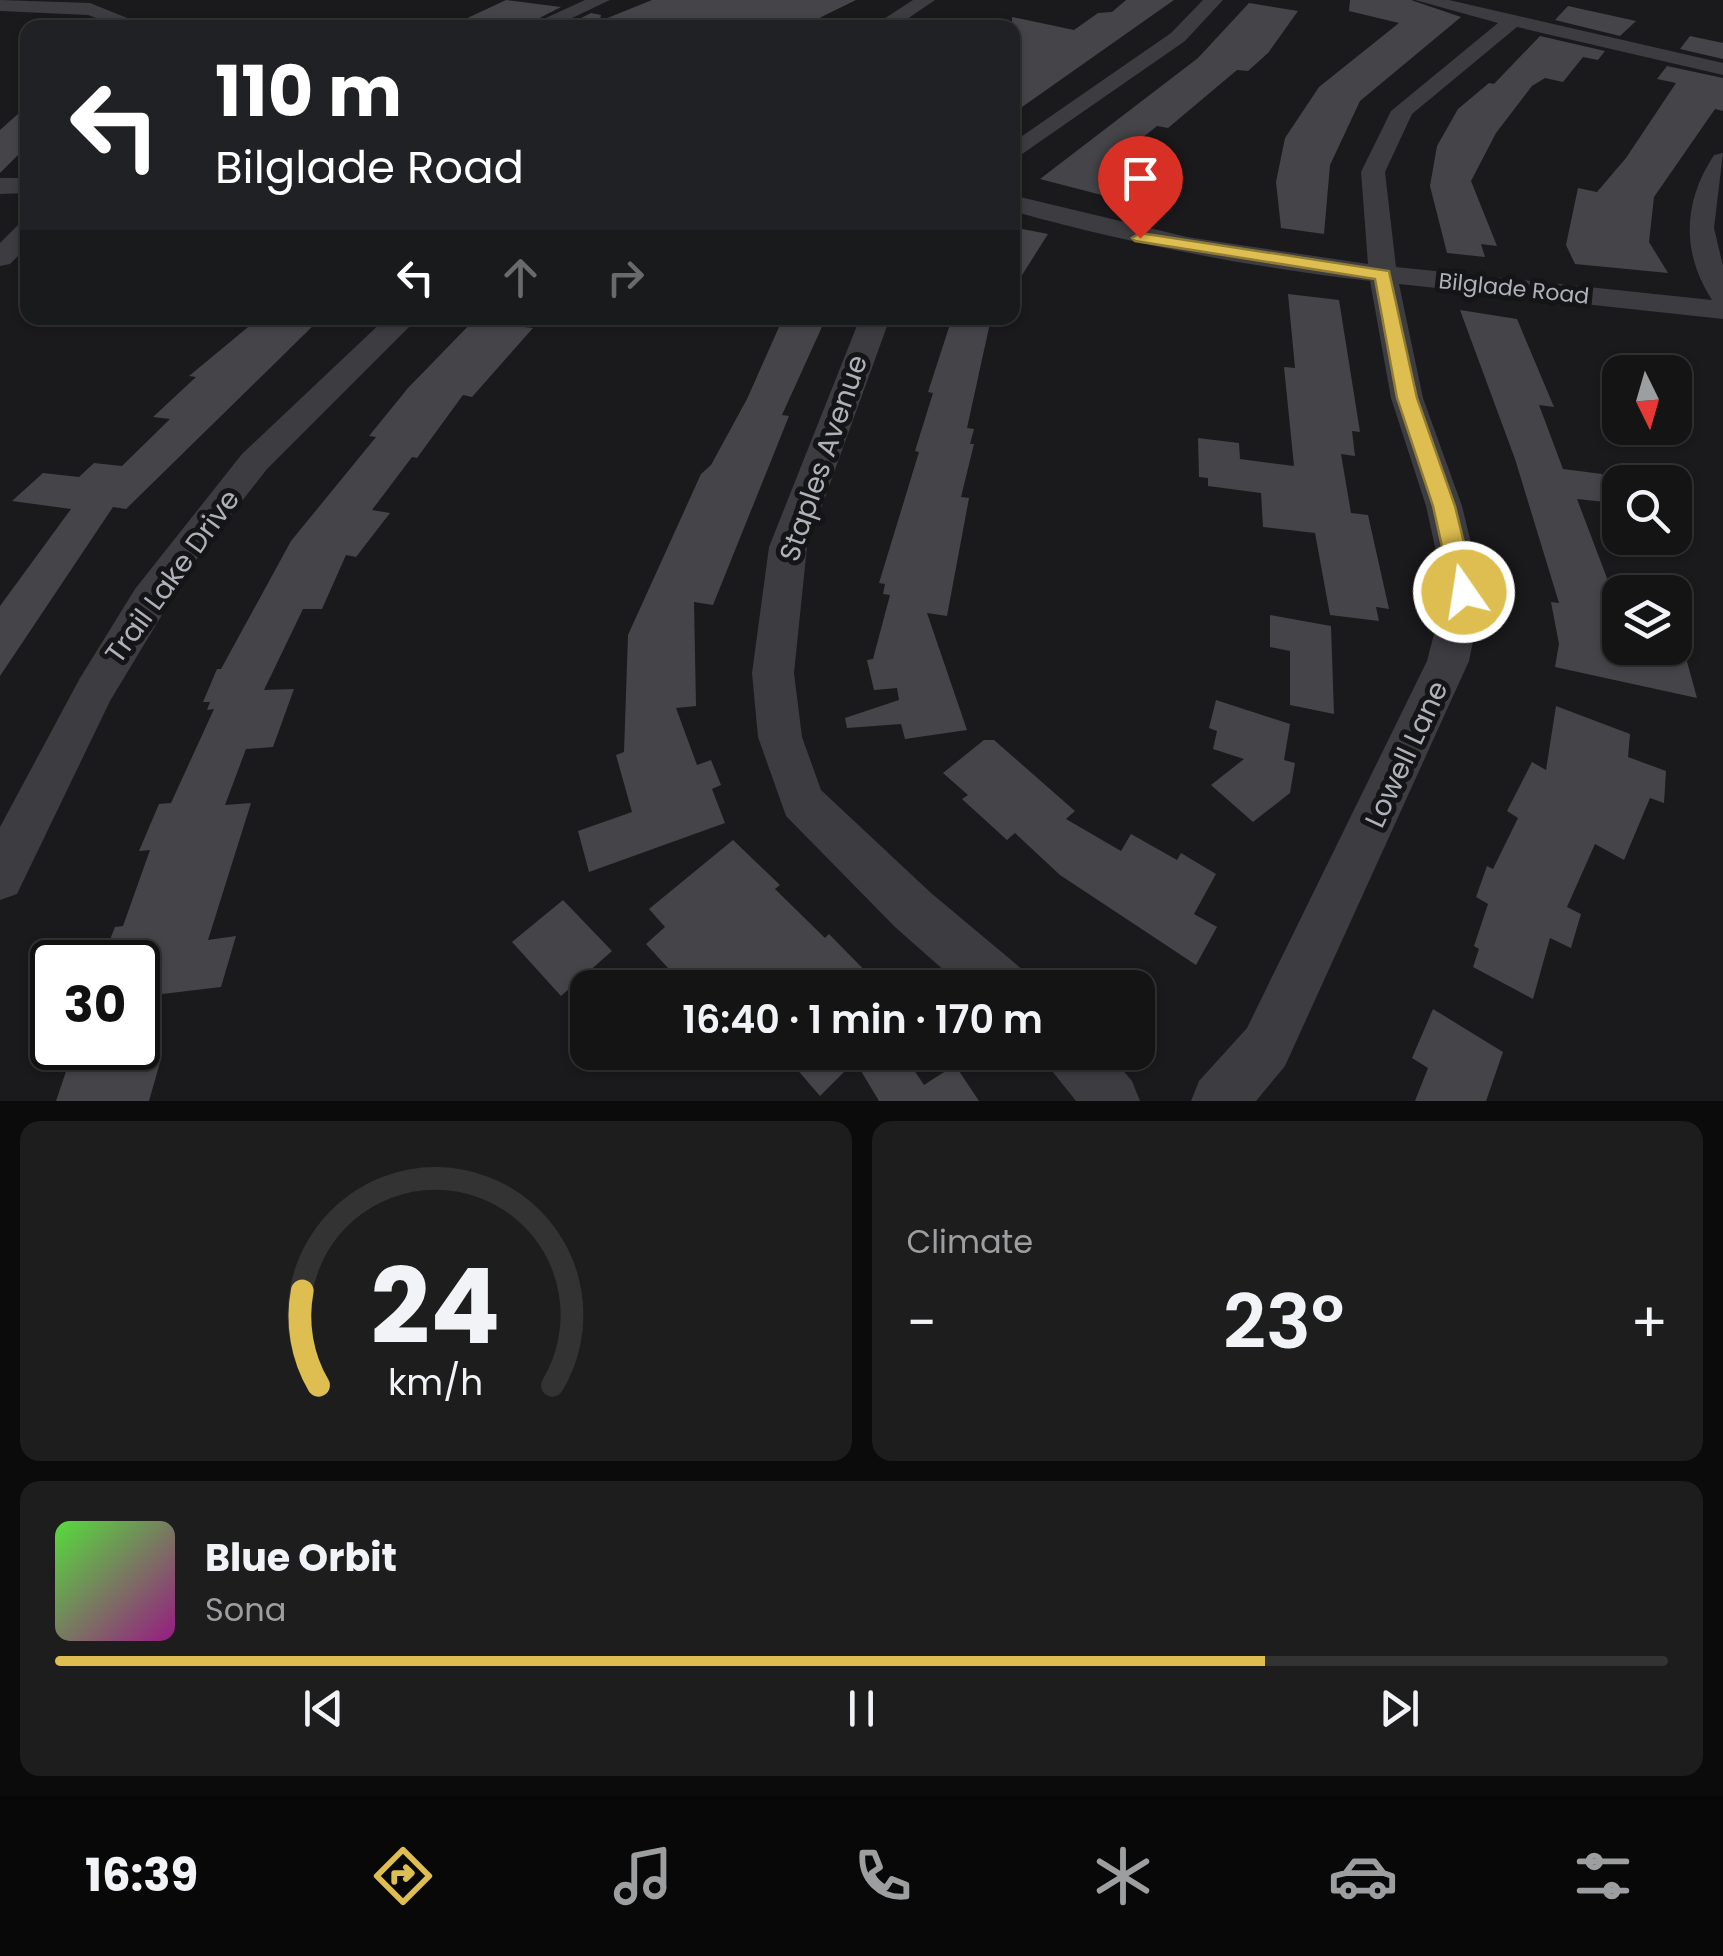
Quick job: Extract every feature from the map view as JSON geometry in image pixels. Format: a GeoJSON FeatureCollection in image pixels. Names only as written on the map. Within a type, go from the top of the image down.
{"type":"FeatureCollection","features":[{"type":"Feature","properties":{"kind":"street"},"geometry":{"type":"LineString","coordinates":[[553,20],[601,0]]}},
{"type":"Feature","properties":{"kind":"street"},"geometry":{"type":"LineString","coordinates":[[892,20],[926,0]]}},
{"type":"Feature","properties":{"kind":"street"},"geometry":{"type":"LineString","coordinates":[[1020,148],[1178,37],[1214,0]]}},
{"type":"Feature","properties":{"kind":"street"},"geometry":{"type":"LineString","coordinates":[[1424,0],[1723,70]]}},
{"type":"Feature","properties":{"kind":"street"},"geometry":{"type":"LineString","coordinates":[[0,5],[90,10],[120,20]]}},
{"type":"Feature","properties":{"kind":"street","name":"Lowell Lane"},"geometry":{"type":"LineString","coordinates":[[1219,1101],[1266,1047],[1448,661],[1464,592],[1444,506],[1407,398],[1383,275],[1373,172],[1402,111],[1420,91],[1514,20]]}},
{"type":"Feature","properties":{"kind":"street"},"geometry":{"type":"LineString","coordinates":[[1723,160],[1712,176],[1698,220],[1708,270],[1723,295]]}},
{"type":"Feature","properties":{"kind":"street","name":"Bilglade Road"},"geometry":{"type":"LineString","coordinates":[[1020,205],[1140,238],[1383,275],[1723,310]]}},
{"type":"Feature","properties":{"kind":"street"},"geometry":{"type":"LineString","coordinates":[[0,258],[20,238]]}},
{"type":"Feature","properties":{"kind":"street","name":"Trail Lake Drive"},"geometry":{"type":"LineString","coordinates":[[0,878],[105,667],[210,514],[318,395],[395,325]]}},
{"type":"Feature","properties":{"kind":"street","name":"Staples Avenue"},"geometry":{"type":"LineString","coordinates":[[871,325],[788,547],[773,673],[780,737],[802,802],[913,910],[983,970]]}},
{"type":"Feature","properties":{"kind":"street"},"geometry":{"type":"LineString","coordinates":[[1086,1070],[1112,1101]]}},
{"type":"Feature","properties":{"kind":"building"},"geometry":{"type":"Polygon","coordinates":[[[506,0],[561,7],[536,20],[463,20],[506,0]]]}},
{"type":"Feature","properties":{"kind":"building"},"geometry":{"type":"Polygon","coordinates":[[[652,0],[856,0],[815,20],[602,20],[652,0]]]}},
{"type":"Feature","properties":{"kind":"building"},"geometry":{"type":"Polygon","coordinates":[[[1126,0],[1174,0],[1020,108],[1020,20],[1012,17],[1074,30],[1098,13],[1112,12],[1126,0]]]}},
{"type":"Feature","properties":{"kind":"building"},"geometry":{"type":"Polygon","coordinates":[[[1350,0],[1411,0],[1461,17],[1360,101],[1330,165],[1324,234],[1281,228],[1276,182],[1285,138],[1319,87],[1399,23],[1349,11],[1350,0]]]}},
{"type":"Feature","properties":{"kind":"building"},"geometry":{"type":"Polygon","coordinates":[[[1249,3],[1298,11],[1268,53],[1248,71],[1237,70],[1168,128],[1157,126],[1101,171],[1178,187],[1163,211],[1040,179],[1198,58],[1249,3]]]}},
{"type":"Feature","properties":{"kind":"building"},"geometry":{"type":"Polygon","coordinates":[[[1568,6],[1636,21],[1620,36],[1555,20],[1568,6]]]}},
{"type":"Feature","properties":{"kind":"building"},"geometry":{"type":"Polygon","coordinates":[[[591,13],[601,15],[600,20],[577,20],[591,13]]]}},
{"type":"Feature","properties":{"kind":"building"},"geometry":{"type":"Polygon","coordinates":[[[1540,36],[1605,51],[1598,60],[1583,57],[1563,82],[1545,78],[1532,86],[1496,133],[1471,181],[1497,246],[1481,244],[1485,257],[1447,253],[1430,186],[1437,146],[1458,109],[1489,83],[1494,84],[1540,36]]]}},
{"type":"Feature","properties":{"kind":"building"},"geometry":{"type":"Polygon","coordinates":[[[1690,36],[1723,43],[1723,59],[1680,49],[1690,36]]]}},
{"type":"Feature","properties":{"kind":"building"},"geometry":{"type":"Polygon","coordinates":[[[1667,66],[1723,78],[1723,111],[1715,109],[1654,197],[1649,242],[1668,273],[1575,264],[1566,245],[1578,188],[1597,192],[1626,158],[1676,83],[1657,79],[1667,66]]]}},
{"type":"Feature","properties":{"kind":"building"},"geometry":{"type":"Polygon","coordinates":[[[20,112],[20,153],[0,173],[0,130],[20,112]]]}},
{"type":"Feature","properties":{"kind":"building"},"geometry":{"type":"Polygon","coordinates":[[[1020,229],[1048,234],[1020,278],[1020,229]]]}},
{"type":"Feature","properties":{"kind":"building"},"geometry":{"type":"Polygon","coordinates":[[[1288,294],[1339,300],[1360,432],[1352,431],[1355,456],[1341,454],[1351,513],[1368,515],[1389,609],[1376,607],[1379,621],[1330,615],[1315,533],[1263,527],[1261,493],[1208,486],[1208,478],[1199,477],[1198,438],[1239,443],[1240,459],[1294,466],[1284,367],[1295,368],[1288,294]]]}},
{"type":"Feature","properties":{"kind":"building"},"geometry":{"type":"Polygon","coordinates":[[[1460,310],[1517,319],[1554,407],[1539,405],[1563,469],[1602,474],[1602,502],[1577,499],[1606,575],[1602,575],[1602,665],[1688,665],[1697,698],[1555,667],[1559,644],[1551,602],[1559,603],[1515,459],[1460,310]]]}},
{"type":"Feature","properties":{"kind":"building"},"geometry":{"type":"Polygon","coordinates":[[[251,325],[314,325],[126,509],[113,507],[0,676],[0,606],[71,509],[12,501],[43,473],[79,477],[94,463],[122,466],[170,419],[153,417],[196,377],[189,376],[251,325]]]}},
{"type":"Feature","properties":{"kind":"building"},"geometry":{"type":"Polygon","coordinates":[[[469,325],[533,328],[472,397],[463,395],[417,458],[412,457],[372,510],[390,513],[356,557],[346,555],[322,609],[303,609],[264,690],[294,689],[273,747],[246,749],[225,805],[251,803],[208,940],[236,936],[221,987],[162,994],[160,1001],[160,940],[110,940],[115,927],[123,926],[150,850],[139,851],[159,804],[171,803],[214,709],[207,710],[210,702],[203,702],[217,669],[221,669],[291,541],[376,437],[369,436],[408,388],[469,325]]]}},
{"type":"Feature","properties":{"kind":"building"},"geometry":{"type":"Polygon","coordinates":[[[780,325],[823,325],[782,415],[789,416],[713,605],[694,602],[696,706],[676,708],[697,765],[711,760],[721,785],[712,789],[725,823],[589,872],[578,831],[632,812],[616,755],[624,752],[628,635],[701,474],[711,465],[747,399],[780,325]]]}},
{"type":"Feature","properties":{"kind":"building"},"geometry":{"type":"Polygon","coordinates":[[[950,325],[990,325],[967,428],[974,429],[970,444],[974,444],[961,497],[969,498],[947,616],[927,613],[967,730],[905,739],[901,724],[847,728],[845,718],[899,700],[897,688],[874,690],[867,660],[873,659],[890,595],[883,594],[885,584],[879,583],[919,452],[915,451],[933,393],[928,392],[950,325]]]}},
{"type":"Feature","properties":{"kind":"building"},"geometry":{"type":"Polygon","coordinates":[[[1270,615],[1331,626],[1334,714],[1290,705],[1290,651],[1270,647],[1270,615]]]}},
{"type":"Feature","properties":{"kind":"building"},"geometry":{"type":"Polygon","coordinates":[[[1216,700],[1290,724],[1284,760],[1295,763],[1290,793],[1253,822],[1211,785],[1244,759],[1213,749],[1217,731],[1209,728],[1216,700]]]}},
{"type":"Feature","properties":{"kind":"building"},"geometry":{"type":"Polygon","coordinates":[[[1556,706],[1630,734],[1628,757],[1666,771],[1664,803],[1650,798],[1624,860],[1595,844],[1567,907],[1581,914],[1571,948],[1550,938],[1533,999],[1473,967],[1479,949],[1474,946],[1488,904],[1476,897],[1487,866],[1493,869],[1518,818],[1507,811],[1532,762],[1546,770],[1556,706]]]}},
{"type":"Feature","properties":{"kind":"building"},"geometry":{"type":"Polygon","coordinates":[[[984,740],[994,740],[1075,811],[1066,819],[1121,851],[1131,834],[1177,860],[1181,853],[1216,874],[1194,914],[1217,927],[1196,965],[1060,875],[1015,833],[1007,840],[962,799],[968,795],[943,773],[984,740]]]}},
{"type":"Feature","properties":{"kind":"building"},"geometry":{"type":"Polygon","coordinates":[[[733,840],[780,885],[775,889],[864,970],[670,970],[646,944],[665,927],[649,909],[733,840]]]}},
{"type":"Feature","properties":{"kind":"building"},"geometry":{"type":"Polygon","coordinates":[[[563,900],[612,951],[590,970],[570,970],[570,988],[561,996],[512,942],[563,900]]]}},
{"type":"Feature","properties":{"kind":"building"},"geometry":{"type":"Polygon","coordinates":[[[1433,1009],[1503,1052],[1486,1101],[1415,1101],[1428,1068],[1412,1058],[1433,1009]]]}},
{"type":"Feature","properties":{"kind":"building"},"geometry":{"type":"Polygon","coordinates":[[[67,1070],[158,1070],[149,1101],[56,1101],[67,1070]]]}},
{"type":"Feature","properties":{"kind":"building"},"geometry":{"type":"Polygon","coordinates":[[[798,1070],[846,1070],[820,1096],[798,1070]]]}},
{"type":"Feature","properties":{"kind":"building"},"geometry":{"type":"Polygon","coordinates":[[[860,1070],[914,1070],[924,1085],[947,1070],[958,1070],[979,1101],[879,1101],[860,1070]]]}},
{"type":"Feature","properties":{"kind":"route"},"geometry":{"type":"LineString","coordinates":[[1140,238],[1383,275],[1407,398],[1444,506],[1464,592]]}}]}
